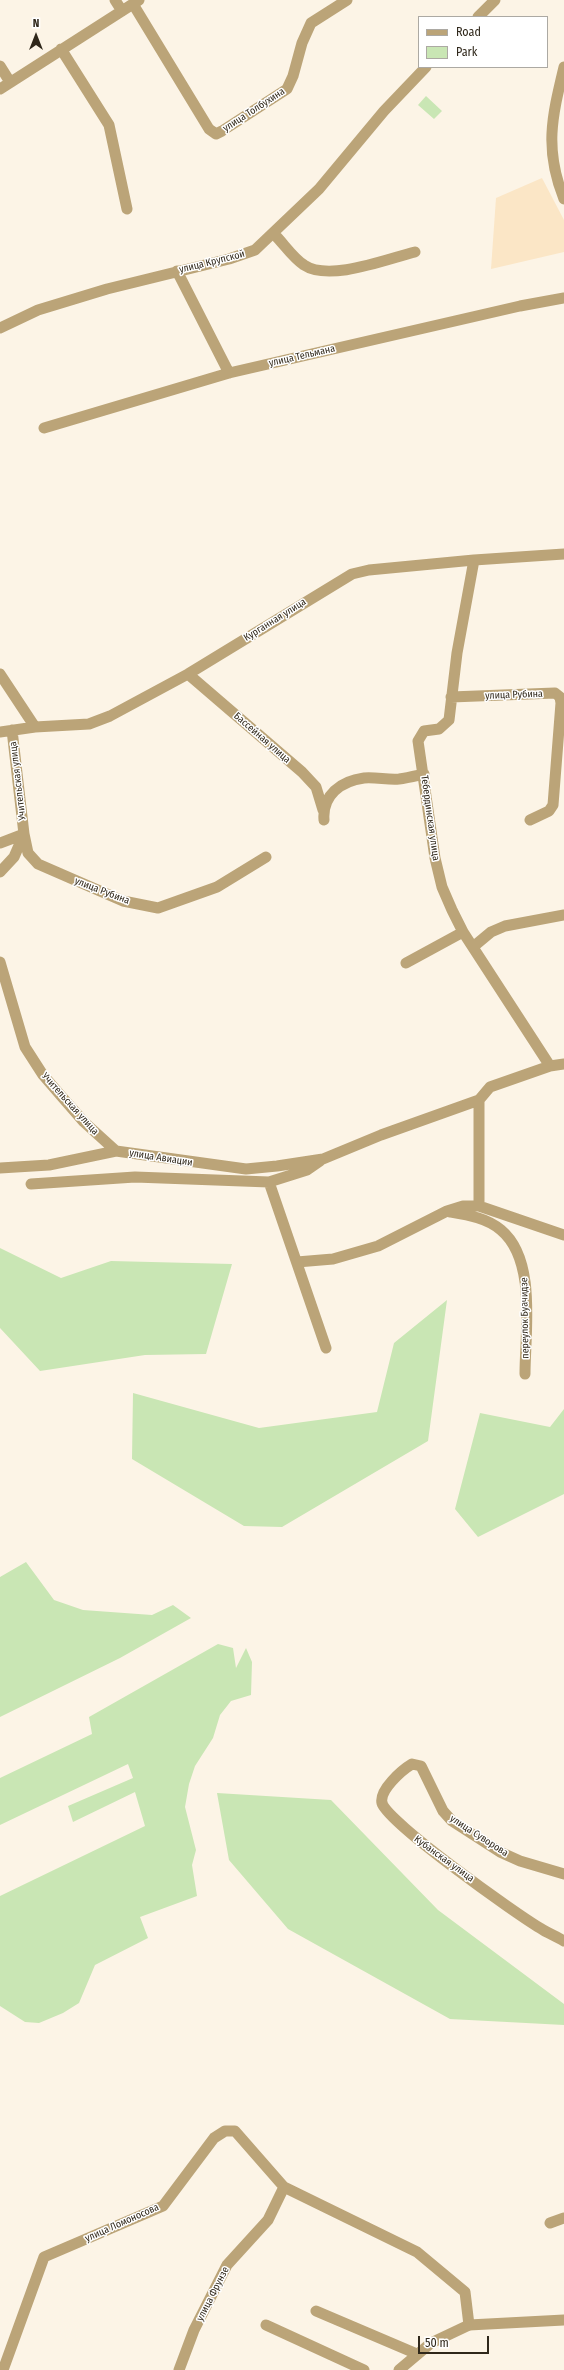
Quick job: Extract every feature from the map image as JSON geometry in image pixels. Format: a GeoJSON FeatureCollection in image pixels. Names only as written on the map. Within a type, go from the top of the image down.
{"type":"FeatureCollection","features":[{"type":"Feature","properties":{"kind":"street"},"geometry":{"type":"LineString","coordinates":[[115,0],[122,11]]}},
{"type":"Feature","properties":{"kind":"street","name":"улица Толбухина"},"geometry":{"type":"LineString","coordinates":[[136,2],[209,129],[216,134],[222,132],[287,89],[293,76],[302,43],[311,23],[346,0]]}},
{"type":"Feature","properties":{"kind":"street"},"geometry":{"type":"LineString","coordinates":[[479,16],[495,0]]}},
{"type":"Feature","properties":{"kind":"street"},"geometry":{"type":"LineString","coordinates":[[0,89],[136,2]]}},
{"type":"Feature","properties":{"kind":"street"},"geometry":{"type":"LineString","coordinates":[[61,49],[109,125],[127,209]]}},
{"type":"Feature","properties":{"kind":"street"},"geometry":{"type":"LineString","coordinates":[[0,66],[10,82]]}},
{"type":"Feature","properties":{"kind":"street"},"geometry":{"type":"LineString","coordinates":[[564,67],[550,129],[552,159],[557,183],[564,199]]}},
{"type":"Feature","properties":{"kind":"street","name":"улица Крупской"},"geometry":{"type":"LineString","coordinates":[[0,328],[38,310],[107,289],[229,259],[255,250],[274,234],[319,189],[384,111],[425,68]]}},
{"type":"Feature","properties":{"kind":"street"},"geometry":{"type":"LineString","coordinates":[[274,234],[304,265],[320,271],[341,271],[415,252]]}},
{"type":"Feature","properties":{"kind":"street"},"geometry":{"type":"LineString","coordinates":[[177,271],[228,373]]}},
{"type":"Feature","properties":{"kind":"street","name":"улица Тельмана"},"geometry":{"type":"LineString","coordinates":[[44,428],[228,373],[520,306],[564,298]]}},
{"type":"Feature","properties":{"kind":"street","name":"Курганная улица"},"geometry":{"type":"LineString","coordinates":[[0,732],[35,727],[89,724],[110,716],[188,674],[352,574],[370,570],[474,560],[564,554]]}},
{"type":"Feature","properties":{"kind":"street","name":"Тебердинская улица"},"geometry":{"type":"LineString","coordinates":[[474,560],[456,653],[449,720],[439,729],[424,731],[420,735],[418,741],[437,865],[442,887],[463,932],[550,1066]]}},
{"type":"Feature","properties":{"kind":"street"},"geometry":{"type":"LineString","coordinates":[[0,674],[35,727]]}},
{"type":"Feature","properties":{"kind":"street","name":"Бассейная улица"},"geometry":{"type":"LineString","coordinates":[[188,674],[302,772],[316,787],[324,815],[326,799],[333,791],[347,783],[364,778],[398,779],[424,774]]}},
{"type":"Feature","properties":{"kind":"street","name":"улица Рубина"},"geometry":{"type":"LineString","coordinates":[[451,697],[555,693],[560,697],[561,703],[552,805],[549,811],[530,820]]}},
{"type":"Feature","properties":{"kind":"street","name":"Учительская улица"},"geometry":{"type":"LineString","coordinates":[[0,872],[14,857],[24,834],[12,730]]}},
{"type":"Feature","properties":{"kind":"street"},"geometry":{"type":"LineString","coordinates":[[0,843],[24,834]]}},
{"type":"Feature","properties":{"kind":"street","name":"улица Рубина"},"geometry":{"type":"LineString","coordinates":[[24,834],[28,853],[38,864],[123,901],[158,908],[217,887],[266,858]]}},
{"type":"Feature","properties":{"kind":"street"},"geometry":{"type":"LineString","coordinates":[[473,947],[491,932],[505,926],[564,915]]}},
{"type":"Feature","properties":{"kind":"street"},"geometry":{"type":"LineString","coordinates":[[406,963],[463,932]]}},
{"type":"Feature","properties":{"kind":"street","name":"Учительская улица"},"geometry":{"type":"LineString","coordinates":[[0,962],[25,1047],[43,1075],[62,1097],[84,1122],[116,1151]]}},
{"type":"Feature","properties":{"kind":"street","name":"улица Авиации"},"geometry":{"type":"LineString","coordinates":[[31,1184],[135,1177],[269,1182],[307,1170],[323,1159],[381,1135],[479,1100],[490,1087],[550,1066],[564,1064]]}},
{"type":"Feature","properties":{"kind":"street"},"geometry":{"type":"LineString","coordinates":[[479,1100],[479,1206]]}},
{"type":"Feature","properties":{"kind":"street","name":"улица Авиации"},"geometry":{"type":"LineString","coordinates":[[0,1168],[49,1165],[116,1151],[246,1169],[323,1159]]}},
{"type":"Feature","properties":{"kind":"street"},"geometry":{"type":"LineString","coordinates":[[269,1182],[326,1348]]}},
{"type":"Feature","properties":{"kind":"street"},"geometry":{"type":"LineString","coordinates":[[297,1262],[333,1259],[378,1246],[447,1211],[464,1206],[479,1206],[564,1235]]}},
{"type":"Feature","properties":{"kind":"street","name":"переулок Буачидзе"},"geometry":{"type":"LineString","coordinates":[[447,1211],[482,1219],[502,1230],[523,1264],[526,1282],[525,1374]]}},
{"type":"Feature","properties":{"kind":"street","name":"Кубанская улица"},"geometry":{"type":"LineString","coordinates":[[421,1766],[412,1764],[405,1768],[384,1792],[382,1801],[385,1810],[408,1833],[539,1928],[564,1941]]}},
{"type":"Feature","properties":{"kind":"street","name":"улица Суворова"},"geometry":{"type":"LineString","coordinates":[[421,1766],[443,1811],[452,1821],[500,1852],[520,1861],[564,1874]]}},
{"type":"Feature","properties":{"kind":"street","name":"улица Ломоносова"},"geometry":{"type":"LineString","coordinates":[[3,2370],[44,2257],[163,2206],[214,2138],[225,2131],[234,2131],[284,2186],[417,2252],[465,2292],[469,2325]]}},
{"type":"Feature","properties":{"kind":"street","name":"улица Фрунзе"},"geometry":{"type":"LineString","coordinates":[[179,2370],[194,2330],[227,2265],[268,2220],[284,2186]]}},
{"type":"Feature","properties":{"kind":"street"},"geometry":{"type":"LineString","coordinates":[[550,2223],[564,2218]]}},
{"type":"Feature","properties":{"kind":"street"},"geometry":{"type":"LineString","coordinates":[[316,2311],[417,2354]]}},
{"type":"Feature","properties":{"kind":"street"},"geometry":{"type":"LineString","coordinates":[[399,2370],[417,2354],[443,2336],[469,2325],[564,2320]]}},
{"type":"Feature","properties":{"kind":"street"},"geometry":{"type":"LineString","coordinates":[[266,2324],[364,2370]]}},
{"type":"Feature","properties":{"kind":"shaded area"},"geometry":{"type":"Polygon","coordinates":[[[542,178],[564,220],[564,252],[491,269],[496,198],[542,178]]]}},
{"type":"Feature","properties":{"kind":"green space"},"geometry":{"type":"Polygon","coordinates":[[[426,96],[442,111],[434,119],[418,105],[426,96]]]}},
{"type":"Feature","properties":{"kind":"green space"},"geometry":{"type":"Polygon","coordinates":[[[0,1248],[61,1278],[111,1261],[232,1264],[206,1354],[145,1355],[40,1371],[0,1328],[0,1248]]]}},
{"type":"Feature","properties":{"kind":"green space"},"geometry":{"type":"Polygon","coordinates":[[[447,1300],[428,1441],[282,1527],[244,1526],[132,1459],[133,1393],[259,1428],[377,1412],[394,1343],[447,1300]]]}},
{"type":"Feature","properties":{"kind":"green space"},"geometry":{"type":"Polygon","coordinates":[[[564,1409],[564,1494],[478,1537],[455,1509],[480,1413],[550,1427],[564,1409]]]}},
{"type":"Feature","properties":{"kind":"green space"},"geometry":{"type":"Polygon","coordinates":[[[26,1562],[54,1600],[83,1610],[152,1615],[173,1605],[191,1618],[120,1658],[0,1717],[0,1577],[26,1562]]]}},
{"type":"Feature","properties":{"kind":"green space"},"geometry":{"type":"Polygon","coordinates":[[[218,1644],[233,1648],[236,1668],[246,1648],[252,1662],[251,1695],[231,1701],[220,1715],[213,1738],[195,1766],[189,1784],[185,1807],[196,1850],[192,1865],[197,1896],[140,1917],[148,1938],[95,1965],[79,2003],[63,2013],[39,2023],[25,2022],[0,2006],[0,1896],[145,1826],[135,1792],[73,1822],[68,1806],[133,1778],[128,1764],[0,1825],[0,1778],[92,1734],[89,1717],[218,1644]]]}},
{"type":"Feature","properties":{"kind":"green space"},"geometry":{"type":"Polygon","coordinates":[[[217,1793],[331,1800],[438,1910],[564,2004],[564,2025],[450,2019],[288,1929],[229,1860],[217,1793]]]}}]}
